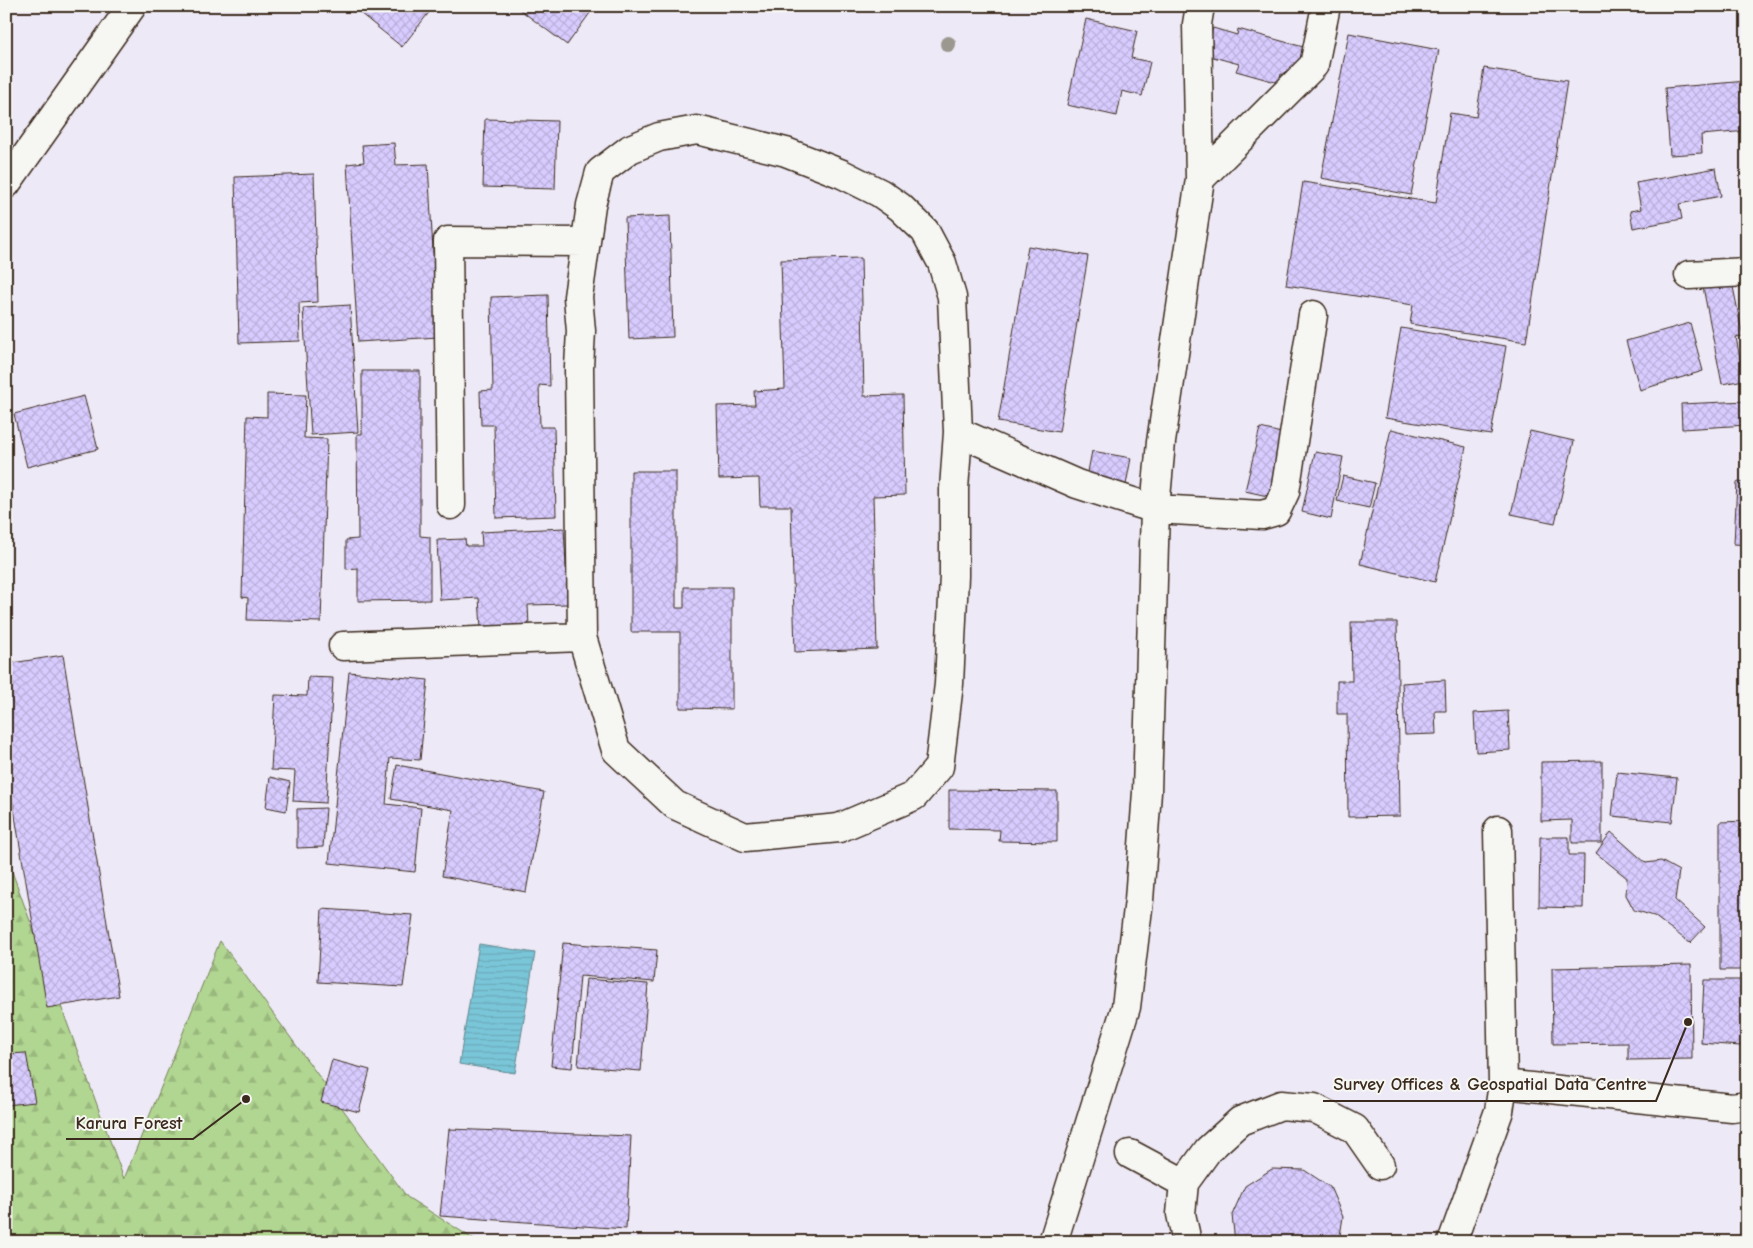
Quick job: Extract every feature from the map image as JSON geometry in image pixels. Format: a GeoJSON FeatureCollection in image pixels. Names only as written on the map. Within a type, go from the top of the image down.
{"type":"FeatureCollection","features":[{"type":"Feature","properties":{"kind":"street"},"geometry":{"type":"LineString","coordinates":[[6,184],[132,6]]}},
{"type":"Feature","properties":{"kind":"street"},"geometry":{"type":"LineString","coordinates":[[1053,1242],[1126,1006],[1139,900],[1147,792],[1155,509],[1161,442],[1200,179],[1197,24],[1200,6]]}},
{"type":"Feature","properties":{"kind":"street"},"geometry":{"type":"LineString","coordinates":[[1200,179],[1314,65],[1326,6]]}},
{"type":"Feature","properties":{"kind":"street"},"geometry":{"type":"LineString","coordinates":[[698,130],[786,152],[842,174],[880,193],[900,207],[925,231],[942,263],[952,297],[958,432],[954,489],[954,576],[948,684],[939,767],[914,796],[839,828],[745,837],[675,805],[616,750],[582,636],[579,367],[581,331],[578,297],[586,242],[591,205],[600,172],[630,149],[659,137],[698,130]]}},
{"type":"Feature","properties":{"kind":"street"},"geometry":{"type":"LineString","coordinates":[[451,505],[448,241],[586,242]]}},
{"type":"Feature","properties":{"kind":"street"},"geometry":{"type":"LineString","coordinates":[[1689,275],[1747,272]]}},
{"type":"Feature","properties":{"kind":"street"},"geometry":{"type":"LineString","coordinates":[[958,432],[1077,484],[1155,509],[1262,515],[1276,510],[1285,492],[1313,315]]}},
{"type":"Feature","properties":{"kind":"street"},"geometry":{"type":"LineString","coordinates":[[342,646],[582,636]]}},
{"type":"Feature","properties":{"kind":"street"},"geometry":{"type":"LineString","coordinates":[[1452,1242],[1499,1111],[1503,1084],[1498,830]]}},
{"type":"Feature","properties":{"kind":"street"},"geometry":{"type":"LineString","coordinates":[[1503,1084],[1732,1108],[1747,1106]]}},
{"type":"Feature","properties":{"kind":"street"},"geometry":{"type":"LineString","coordinates":[[1187,1242],[1181,1214],[1184,1183],[1208,1150],[1240,1122],[1281,1105],[1314,1108],[1355,1129],[1380,1165]]}},
{"type":"Feature","properties":{"kind":"street"},"geometry":{"type":"LineString","coordinates":[[1130,1154],[1184,1183]]}},
{"type":"Feature","properties":{"kind":"green space"},"geometry":{"type":"Polygon","coordinates":[[[6,855],[124,1179],[220,941],[407,1197],[478,1242],[6,1242],[6,855]]]}},
{"type":"Feature","properties":{"kind":"water"},"geometry":{"type":"Polygon","coordinates":[[[479,944],[535,953],[515,1073],[459,1064],[479,944]]]}},
{"type":"Feature","properties":{"kind":"building"},"geometry":{"type":"Polygon","coordinates":[[[358,6],[434,6],[402,47],[355,9],[358,6]]]}},
{"type":"Feature","properties":{"kind":"building"},"geometry":{"type":"Polygon","coordinates":[[[515,6],[595,6],[567,45],[515,6]]]}},
{"type":"Feature","properties":{"kind":"building"},"geometry":{"type":"Polygon","coordinates":[[[1086,19],[1137,31],[1131,58],[1150,62],[1142,96],[1122,91],[1117,116],[1067,105],[1086,19]]]}},
{"type":"Feature","properties":{"kind":"building"},"geometry":{"type":"Polygon","coordinates":[[[1213,28],[1237,35],[1238,29],[1307,48],[1299,79],[1281,74],[1279,83],[1236,71],[1239,64],[1206,55],[1213,28]]]}},
{"type":"Feature","properties":{"kind":"building"},"geometry":{"type":"Polygon","coordinates":[[[1349,33],[1439,50],[1411,195],[1321,178],[1349,33]]]}},
{"type":"Feature","properties":{"kind":"building"},"geometry":{"type":"Polygon","coordinates":[[[1484,68],[1567,81],[1526,342],[1410,324],[1413,305],[1286,285],[1303,182],[1436,203],[1450,113],[1476,117],[1484,68]]]}},
{"type":"Feature","properties":{"kind":"building"},"geometry":{"type":"Polygon","coordinates":[[[1747,81],[1747,131],[1701,135],[1702,153],[1670,155],[1665,88],[1747,81]]]}},
{"type":"Feature","properties":{"kind":"building"},"geometry":{"type":"Polygon","coordinates":[[[485,119],[557,121],[555,189],[483,187],[485,119]]]}},
{"type":"Feature","properties":{"kind":"building"},"geometry":{"type":"Polygon","coordinates":[[[394,143],[396,165],[428,164],[438,337],[358,342],[347,164],[364,162],[362,145],[394,143]]]}},
{"type":"Feature","properties":{"kind":"building"},"geometry":{"type":"Polygon","coordinates":[[[1716,168],[1721,196],[1679,204],[1682,219],[1633,228],[1630,211],[1641,209],[1636,183],[1716,168]]]}},
{"type":"Feature","properties":{"kind":"building"},"geometry":{"type":"Polygon","coordinates":[[[314,174],[318,302],[299,303],[300,341],[239,343],[235,177],[314,174]]]}},
{"type":"Feature","properties":{"kind":"building"},"geometry":{"type":"Polygon","coordinates":[[[670,216],[673,337],[629,339],[625,218],[670,216]]]}},
{"type":"Feature","properties":{"kind":"building"},"geometry":{"type":"Polygon","coordinates":[[[1028,246],[1088,256],[1059,432],[998,422],[1028,246]]]}},
{"type":"Feature","properties":{"kind":"building"},"geometry":{"type":"Polygon","coordinates":[[[861,258],[864,396],[903,395],[905,495],[873,496],[877,649],[795,652],[791,506],[760,506],[759,478],[719,479],[717,406],[755,405],[754,391],[785,389],[781,260],[861,258]]]}},
{"type":"Feature","properties":{"kind":"building"},"geometry":{"type":"Polygon","coordinates":[[[1732,282],[1743,336],[1736,337],[1744,380],[1722,384],[1703,287],[1732,282]]]}},
{"type":"Feature","properties":{"kind":"building"},"geometry":{"type":"Polygon","coordinates":[[[548,295],[550,386],[539,385],[540,427],[554,427],[556,516],[496,518],[494,425],[481,425],[480,391],[493,390],[491,297],[548,295]]]}},
{"type":"Feature","properties":{"kind":"building"},"geometry":{"type":"Polygon","coordinates":[[[350,305],[358,432],[311,435],[303,308],[350,305]]]}},
{"type":"Feature","properties":{"kind":"building"},"geometry":{"type":"Polygon","coordinates":[[[1690,323],[1703,371],[1640,390],[1626,341],[1690,323]]]}},
{"type":"Feature","properties":{"kind":"building"},"geometry":{"type":"Polygon","coordinates":[[[1401,328],[1506,346],[1491,435],[1385,418],[1401,328]]]}},
{"type":"Feature","properties":{"kind":"building"},"geometry":{"type":"Polygon","coordinates":[[[362,371],[420,371],[420,536],[430,537],[430,600],[358,601],[358,568],[346,569],[346,540],[358,539],[357,434],[362,434],[362,371]]]}},
{"type":"Feature","properties":{"kind":"building"},"geometry":{"type":"Polygon","coordinates":[[[267,394],[306,395],[304,438],[327,439],[321,622],[247,620],[248,598],[242,597],[247,416],[267,417],[267,394]]]}},
{"type":"Feature","properties":{"kind":"building"},"geometry":{"type":"Polygon","coordinates":[[[84,396],[98,449],[27,467],[14,414],[84,396]]]}},
{"type":"Feature","properties":{"kind":"building"},"geometry":{"type":"Polygon","coordinates":[[[1747,401],[1747,425],[1682,429],[1681,404],[1747,401]]]}},
{"type":"Feature","properties":{"kind":"building"},"geometry":{"type":"Polygon","coordinates":[[[1260,428],[1286,434],[1272,497],[1245,491],[1260,428]]]}},
{"type":"Feature","properties":{"kind":"building"},"geometry":{"type":"Polygon","coordinates":[[[1391,429],[1466,447],[1435,582],[1360,564],[1391,429]]]}},
{"type":"Feature","properties":{"kind":"building"},"geometry":{"type":"Polygon","coordinates":[[[1530,431],[1574,441],[1555,523],[1511,514],[1530,431]]]}},
{"type":"Feature","properties":{"kind":"building"},"geometry":{"type":"Polygon","coordinates":[[[1092,451],[1131,458],[1125,490],[1086,482],[1092,451]]]}},
{"type":"Feature","properties":{"kind":"building"},"geometry":{"type":"Polygon","coordinates":[[[1315,452],[1343,457],[1331,519],[1302,512],[1315,452]]]}},
{"type":"Feature","properties":{"kind":"building"},"geometry":{"type":"Polygon","coordinates":[[[631,471],[676,471],[676,608],[684,608],[684,587],[732,587],[732,709],[680,708],[680,632],[631,632],[631,471]]]}},
{"type":"Feature","properties":{"kind":"building"},"geometry":{"type":"Polygon","coordinates":[[[1343,476],[1375,483],[1369,508],[1337,501],[1343,476]]]}},
{"type":"Feature","properties":{"kind":"building"},"geometry":{"type":"Polygon","coordinates":[[[1737,482],[1747,483],[1747,545],[1734,544],[1737,482]]]}},
{"type":"Feature","properties":{"kind":"building"},"geometry":{"type":"Polygon","coordinates":[[[564,528],[568,604],[528,605],[529,626],[481,628],[479,598],[440,600],[437,540],[465,539],[466,546],[482,546],[481,532],[564,528]]]}},
{"type":"Feature","properties":{"kind":"building"},"geometry":{"type":"Polygon","coordinates":[[[1351,622],[1397,622],[1400,816],[1348,817],[1347,714],[1337,714],[1337,681],[1352,681],[1351,622]]]}},
{"type":"Feature","properties":{"kind":"building"},"geometry":{"type":"Polygon","coordinates":[[[63,655],[119,996],[47,1008],[6,762],[6,664],[63,655]]]}},
{"type":"Feature","properties":{"kind":"building"},"geometry":{"type":"Polygon","coordinates":[[[349,672],[428,680],[420,760],[390,758],[386,804],[421,808],[415,872],[329,863],[349,672]]]}},
{"type":"Feature","properties":{"kind":"building"},"geometry":{"type":"Polygon","coordinates":[[[308,677],[333,678],[326,803],[293,801],[295,771],[271,770],[275,695],[307,696],[308,677]]]}},
{"type":"Feature","properties":{"kind":"building"},"geometry":{"type":"Polygon","coordinates":[[[1445,680],[1446,711],[1435,711],[1436,734],[1405,735],[1402,683],[1445,680]]]}},
{"type":"Feature","properties":{"kind":"building"},"geometry":{"type":"Polygon","coordinates":[[[1508,711],[1510,750],[1476,752],[1474,713],[1508,711]]]}},
{"type":"Feature","properties":{"kind":"building"},"geometry":{"type":"Polygon","coordinates":[[[1602,761],[1602,843],[1572,843],[1572,820],[1541,821],[1541,762],[1602,761]]]}},
{"type":"Feature","properties":{"kind":"building"},"geometry":{"type":"Polygon","coordinates":[[[397,765],[544,792],[526,892],[442,876],[453,810],[391,799],[397,765]]]}},
{"type":"Feature","properties":{"kind":"building"},"geometry":{"type":"Polygon","coordinates":[[[1617,772],[1677,778],[1672,822],[1612,816],[1617,772]]]}},
{"type":"Feature","properties":{"kind":"building"},"geometry":{"type":"Polygon","coordinates":[[[270,777],[290,782],[286,811],[266,807],[270,777]]]}},
{"type":"Feature","properties":{"kind":"building"},"geometry":{"type":"Polygon","coordinates":[[[949,790],[1057,791],[1057,842],[999,841],[1000,830],[949,829],[949,790]]]}},
{"type":"Feature","properties":{"kind":"building"},"geometry":{"type":"Polygon","coordinates":[[[326,808],[323,847],[297,848],[297,809],[326,808]]]}},
{"type":"Feature","properties":{"kind":"building"},"geometry":{"type":"Polygon","coordinates":[[[1747,821],[1747,970],[1720,970],[1720,822],[1747,821]]]}},
{"type":"Feature","properties":{"kind":"building"},"geometry":{"type":"Polygon","coordinates":[[[1611,832],[1646,863],[1661,861],[1679,871],[1675,900],[1705,927],[1690,943],[1654,916],[1634,910],[1626,895],[1627,878],[1596,853],[1611,832]]]}},
{"type":"Feature","properties":{"kind":"building"},"geometry":{"type":"Polygon","coordinates":[[[1540,837],[1569,837],[1569,855],[1584,855],[1583,908],[1539,907],[1540,837]]]}},
{"type":"Feature","properties":{"kind":"building"},"geometry":{"type":"Polygon","coordinates":[[[322,909],[413,915],[403,987],[318,982],[322,909]]]}},
{"type":"Feature","properties":{"kind":"building"},"geometry":{"type":"Polygon","coordinates":[[[563,943],[657,950],[654,982],[580,976],[572,1068],[551,1066],[563,943]]]}},
{"type":"Feature","properties":{"kind":"building"},"geometry":{"type":"Polygon","coordinates":[[[1691,965],[1692,1059],[1628,1060],[1628,1043],[1553,1044],[1552,968],[1691,965]]]}},
{"type":"Feature","properties":{"kind":"building"},"geometry":{"type":"Polygon","coordinates":[[[586,979],[648,984],[641,1071],[578,1066],[586,979]]]}},
{"type":"Feature","properties":{"kind":"building"},"geometry":{"type":"Polygon","coordinates":[[[1704,980],[1747,980],[1747,1040],[1740,1046],[1701,1043],[1704,980]]]}},
{"type":"Feature","properties":{"kind":"building"},"geometry":{"type":"Polygon","coordinates":[[[26,1053],[35,1102],[6,1105],[6,1054],[26,1053]]]}},
{"type":"Feature","properties":{"kind":"building"},"geometry":{"type":"Polygon","coordinates":[[[332,1060],[370,1070],[359,1112],[321,1102],[332,1060]]]}},
{"type":"Feature","properties":{"kind":"building"},"geometry":{"type":"Polygon","coordinates":[[[449,1129],[631,1136],[626,1229],[440,1216],[449,1129]]]}},
{"type":"Feature","properties":{"kind":"building"},"geometry":{"type":"Polygon","coordinates":[[[1272,1169],[1304,1170],[1330,1187],[1343,1217],[1339,1242],[1235,1242],[1232,1215],[1245,1186],[1272,1169]]]}},
{"type":"Feature","properties":{"kind":"place","name":"Survey Offices & Geospatial Data Centre"},"geometry":{"type":"Point","coordinates":[1688,1022]}},
{"type":"Feature","properties":{"kind":"place","name":"Karura Forest"},"geometry":{"type":"Point","coordinates":[246,1099]}}]}
